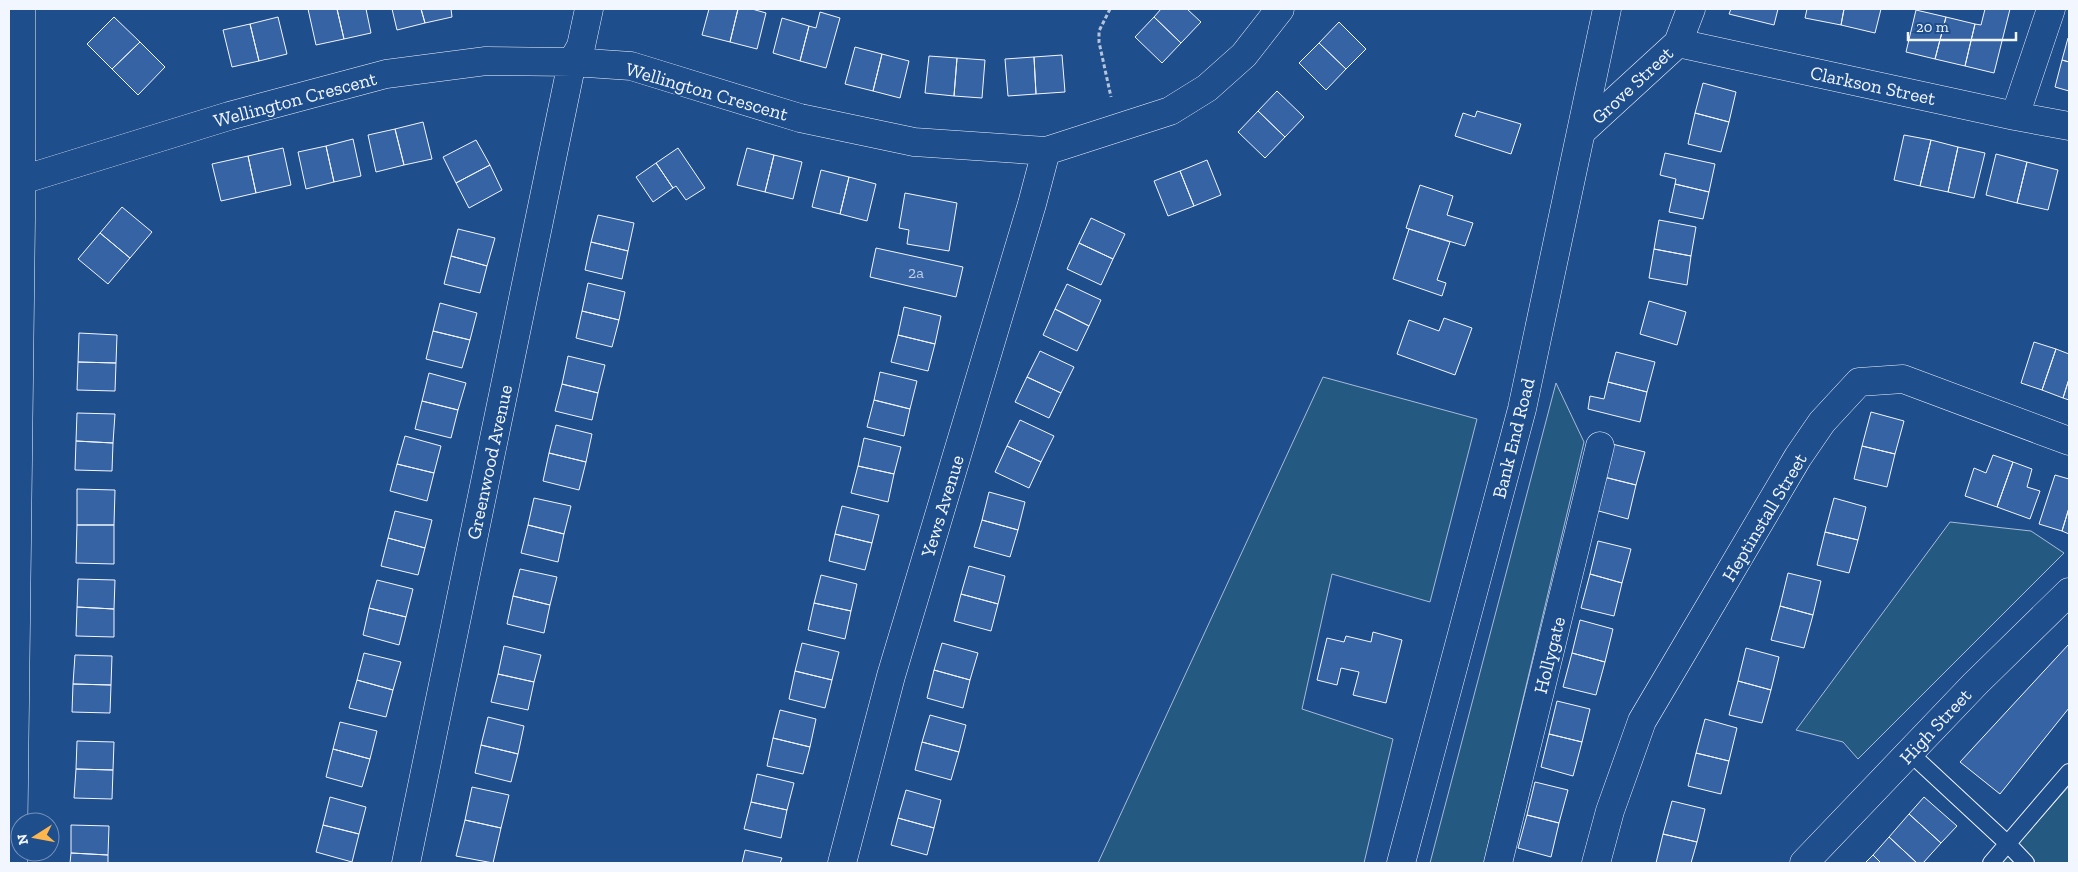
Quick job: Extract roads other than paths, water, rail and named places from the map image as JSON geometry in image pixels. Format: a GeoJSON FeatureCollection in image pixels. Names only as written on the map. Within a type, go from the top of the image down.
{"type":"FeatureCollection","features":[{"type":"Feature","properties":{"kind":"street"},"geometry":{"type":"LineString","coordinates":[[13,863],[14,182],[21,9]]}},
{"type":"Feature","properties":{"kind":"street","name":"Greenwood Avenue"},"geometry":{"type":"LineString","coordinates":[[406,863],[572,62],[581,46],[589,9]]}},
{"type":"Feature","properties":{"kind":"street","name":"Wellington Crescent"},"geometry":{"type":"LineString","coordinates":[[14,182],[229,116],[386,74],[486,61],[572,62],[631,66],[800,118],[914,142],[1046,151],[1170,111],[1207,88],[1244,55],[1280,9]]}},
{"type":"Feature","properties":{"kind":"street","name":"Bank End Road"},"geometry":{"type":"LineString","coordinates":[[1401,863],[1522,409],[1607,9]]}},
{"type":"Feature","properties":{"kind":"street","name":"Grove Street"},"geometry":{"type":"LineString","coordinates":[[1582,131],[1678,43],[1691,9]]}},
{"type":"Feature","properties":{"kind":"street"},"geometry":{"type":"LineString","coordinates":[[2015,116],[2051,9]]}},
{"type":"Feature","properties":{"kind":"street","name":"Clarkson Street"},"geometry":{"type":"LineString","coordinates":[[1678,43],[2069,126]]}},
{"type":"Feature","properties":{"kind":"street","name":"Yews Avenue"},"geometry":{"type":"LineString","coordinates":[[842,863],[891,676],[1030,213],[1046,151]]}},
{"type":"Feature","properties":{"kind":"street","name":"Heptinstall Street"},"geometry":{"type":"LineString","coordinates":[[1596,863],[1610,811],[1642,721],[1798,457],[1822,422],[1859,382],[1903,379],[2069,441]]}},
{"type":"Feature","properties":{"kind":"street","name":"Hollygate"},"geometry":{"type":"LineString","coordinates":[[1498,863],[1600,446]]}},
{"type":"Feature","properties":{"kind":"street","name":"High Street"},"geometry":{"type":"LineString","coordinates":[[1804,863],[1975,684],[2069,592]]}},
{"type":"Feature","properties":{"kind":"lane"},"geometry":{"type":"LineString","coordinates":[[1910,753],[2026,863]]}},
{"type":"Feature","properties":{"kind":"lane"},"geometry":{"type":"LineString","coordinates":[[1991,863],[2069,772]]}}]}
